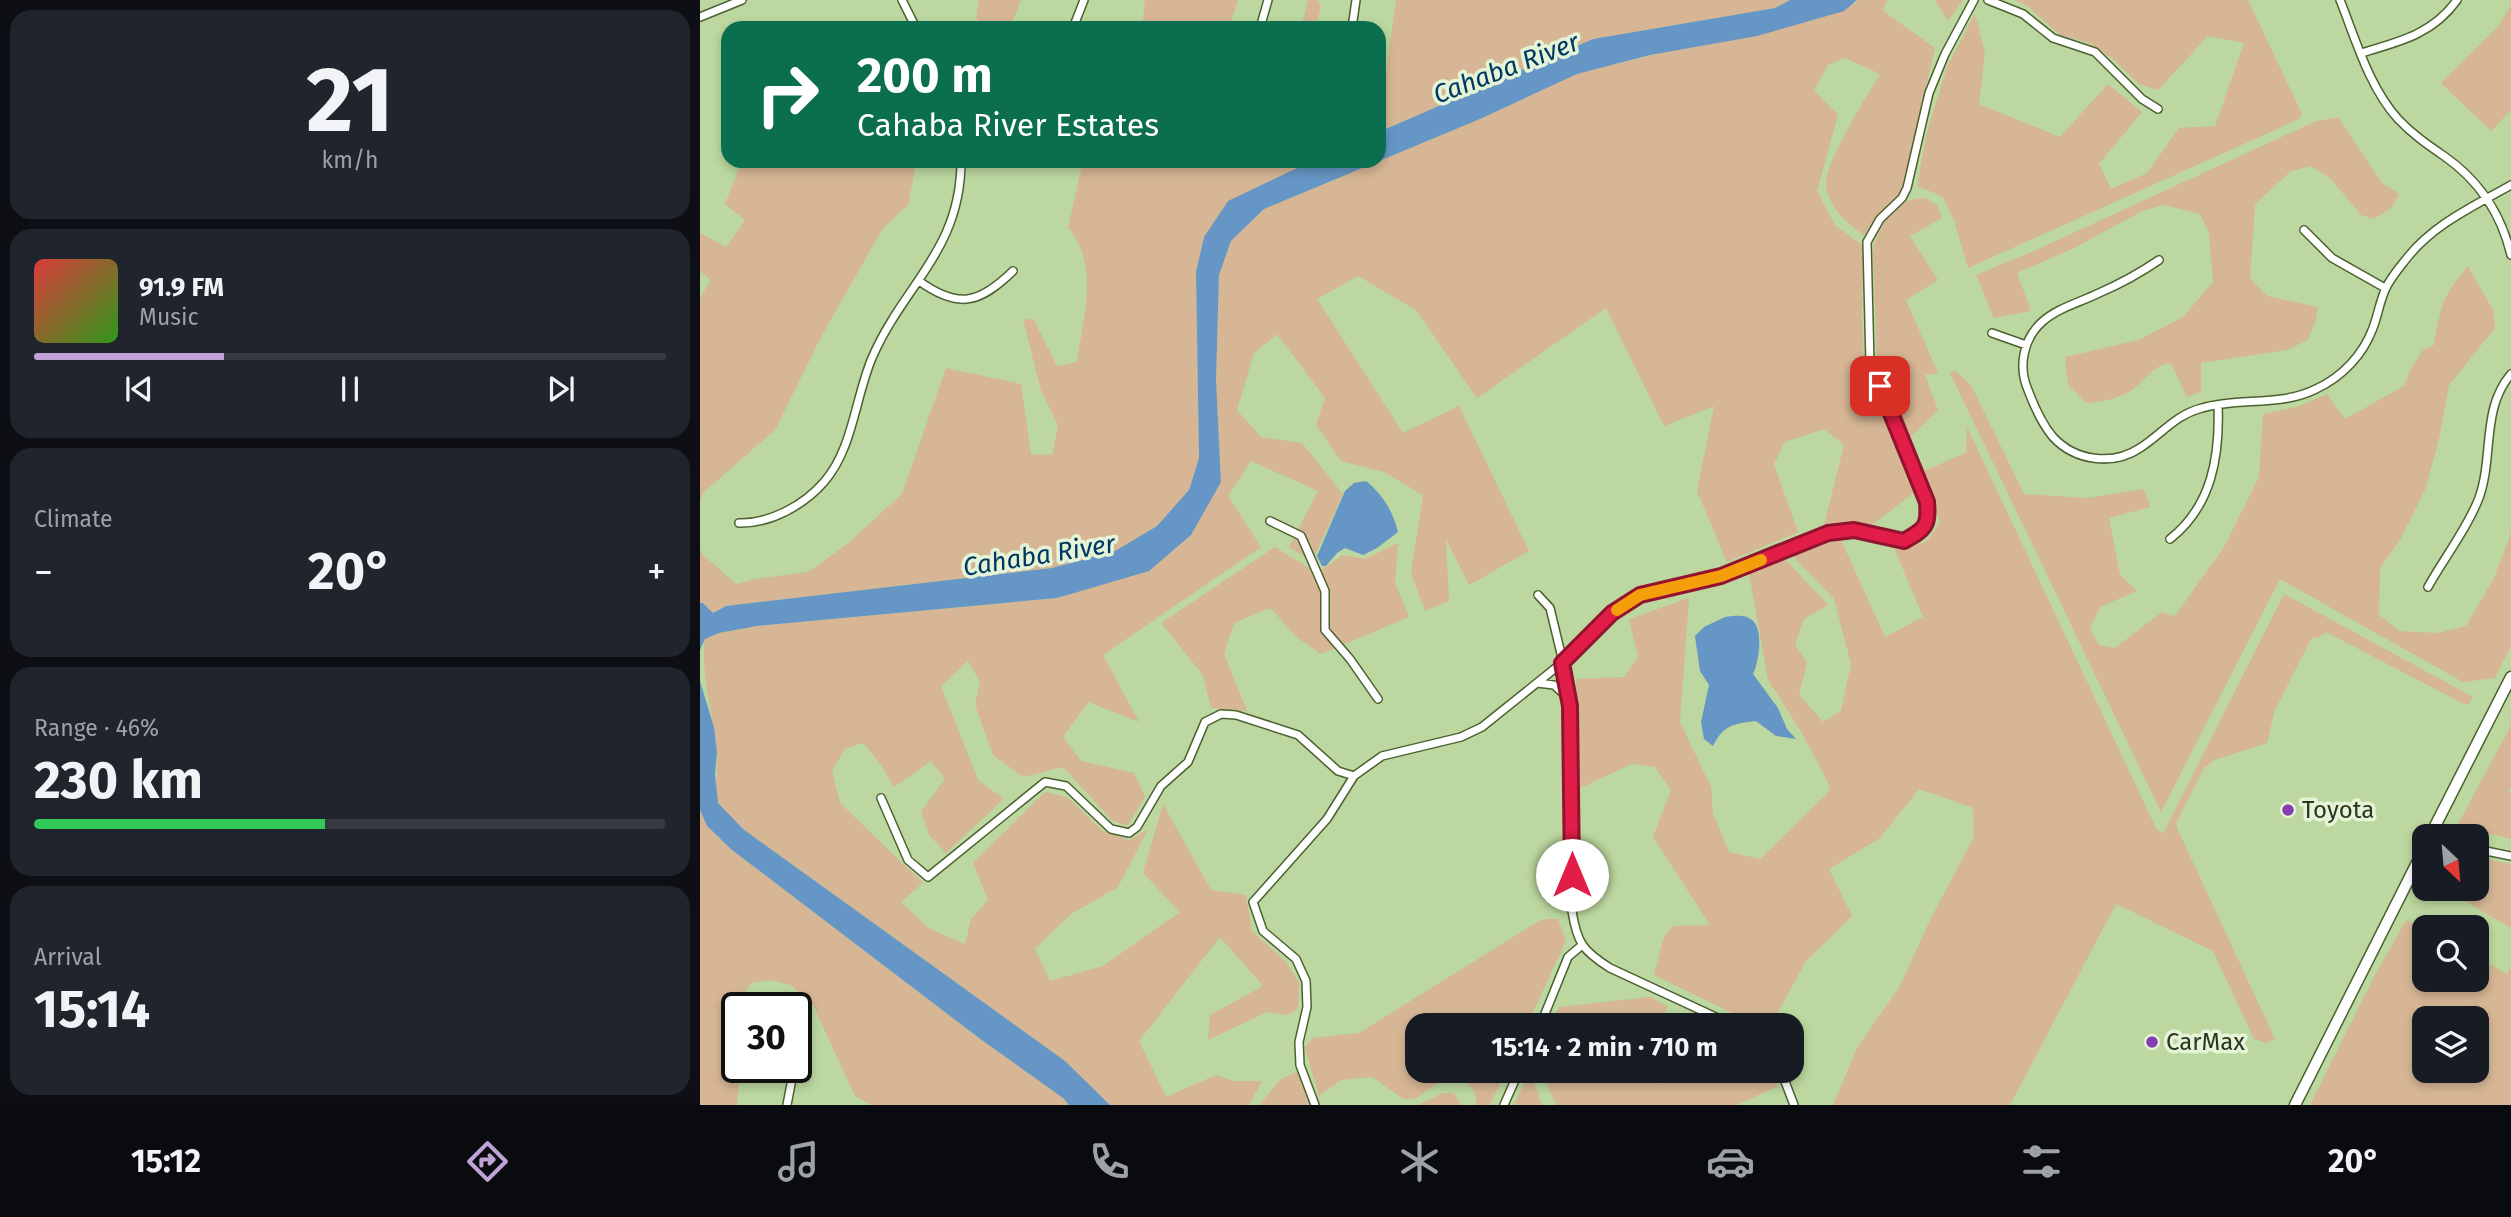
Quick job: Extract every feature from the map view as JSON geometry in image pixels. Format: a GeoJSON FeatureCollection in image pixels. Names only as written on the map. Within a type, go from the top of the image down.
{"type":"FeatureCollection","features":[{"type":"Feature","properties":{"kind":"main road"},"geometry":{"type":"LineString","coordinates":[[2436,824],[2511,677]]}},
{"type":"Feature","properties":{"kind":"main road"},"geometry":{"type":"LineString","coordinates":[[2295,1105],[2412,873]]}},
{"type":"Feature","properties":{"kind":"street"},"geometry":{"type":"LineString","coordinates":[[700,18],[742,0]]}},
{"type":"Feature","properties":{"kind":"street"},"geometry":{"type":"LineString","coordinates":[[902,0],[912,21]]}},
{"type":"Feature","properties":{"kind":"street"},"geometry":{"type":"LineString","coordinates":[[1076,21],[1084,0]]}},
{"type":"Feature","properties":{"kind":"street"},"geometry":{"type":"LineString","coordinates":[[1262,21],[1268,0]]}},
{"type":"Feature","properties":{"kind":"street"},"geometry":{"type":"LineString","coordinates":[[1353,21],[1356,0]]}},
{"type":"Feature","properties":{"kind":"street"},"geometry":{"type":"LineString","coordinates":[[1315,1105],[1300,1065],[1299,1042],[1307,1007],[1306,981],[1296,959],[1263,931],[1253,902],[1327,819],[1354,776],[1382,756],[1461,737],[1482,727],[1562,663],[1612,613],[1640,595],[1721,576],[1828,533],[1854,530],[1904,541],[1923,530],[1928,520],[1927,502],[1870,363],[1867,242],[1880,219],[1902,198],[1907,188],[1932,85],[1945,54],[1975,0]]}},
{"type":"Feature","properties":{"kind":"street"},"geometry":{"type":"LineString","coordinates":[[1988,0],[2023,14],[2053,38],[2095,52],[2142,99],[2158,110]]}},
{"type":"Feature","properties":{"kind":"street"},"geometry":{"type":"LineString","coordinates":[[2340,0],[2378,90],[2399,120],[2417,137],[2464,171],[2489,198],[2505,232],[2511,255]]}},
{"type":"Feature","properties":{"kind":"street"},"geometry":{"type":"LineString","coordinates":[[2361,53],[2416,36],[2437,22],[2457,0]]}},
{"type":"Feature","properties":{"kind":"street"},"geometry":{"type":"LineString","coordinates":[[739,523],[765,519],[796,506],[815,492],[831,474],[843,449],[877,348],[948,233],[960,190],[961,168]]}},
{"type":"Feature","properties":{"kind":"street"},"geometry":{"type":"LineString","coordinates":[[2159,260],[2130,279],[2056,312],[2034,330],[2026,345],[2024,374],[2028,391],[2039,413],[2059,442],[2086,457],[2109,459],[2129,454],[2179,417],[2204,407],[2286,400],[2329,382],[2348,366],[2366,343],[2385,288],[2422,241],[2457,215],[2511,186]]}},
{"type":"Feature","properties":{"kind":"street"},"geometry":{"type":"LineString","coordinates":[[2304,230],[2333,258],[2385,288]]}},
{"type":"Feature","properties":{"kind":"street"},"geometry":{"type":"LineString","coordinates":[[919,281],[942,296],[960,300],[988,292],[1013,271]]}},
{"type":"Feature","properties":{"kind":"street"},"geometry":{"type":"LineString","coordinates":[[1992,333],[2026,345]]}},
{"type":"Feature","properties":{"kind":"street"},"geometry":{"type":"LineString","coordinates":[[2427,587],[2478,499],[2492,408],[2503,384],[2511,374]]}},
{"type":"Feature","properties":{"kind":"street"},"geometry":{"type":"LineString","coordinates":[[2170,539],[2185,527],[2207,491],[2218,452],[2218,405]]}},
{"type":"Feature","properties":{"kind":"street"},"geometry":{"type":"LineString","coordinates":[[1270,521],[1301,536],[1325,591],[1325,630],[1350,659],[1378,699]]}},
{"type":"Feature","properties":{"kind":"street"},"geometry":{"type":"LineString","coordinates":[[1538,595],[1550,608],[1570,706],[1572,911],[1581,946],[1610,968],[1707,1013]]}},
{"type":"Feature","properties":{"kind":"street"},"geometry":{"type":"LineString","coordinates":[[1536,683],[1554,685],[1567,697]]}},
{"type":"Feature","properties":{"kind":"street"},"geometry":{"type":"LineString","coordinates":[[881,798],[908,860],[928,877],[1045,782],[1066,786],[1111,828],[1129,833],[1137,827],[1161,786],[1188,762],[1205,722],[1220,714],[1236,715],[1298,735],[1338,771],[1354,776]]}},
{"type":"Feature","properties":{"kind":"street"},"geometry":{"type":"LineString","coordinates":[[2489,852],[2511,856]]}},
{"type":"Feature","properties":{"kind":"street"},"geometry":{"type":"LineString","coordinates":[[1545,1013],[1568,957],[1581,946]]}},
{"type":"Feature","properties":{"kind":"street"},"geometry":{"type":"LineString","coordinates":[[787,1105],[791,1083]]}},
{"type":"Feature","properties":{"kind":"street"},"geometry":{"type":"LineString","coordinates":[[1504,1105],[1514,1083]]}},
{"type":"Feature","properties":{"kind":"street"},"geometry":{"type":"LineString","coordinates":[[1786,1083],[1794,1105]]}},
{"type":"Feature","properties":{"kind":"shaded area"},"geometry":{"type":"Polygon","coordinates":[[[979,0],[1021,0],[1013,21],[979,21],[976,18],[979,0]]]}},
{"type":"Feature","properties":{"kind":"shaded area"},"geometry":{"type":"Polygon","coordinates":[[[1145,0],[1238,0],[1231,21],[1143,21],[1145,0]]]}},
{"type":"Feature","properties":{"kind":"shaded area"},"geometry":{"type":"Polygon","coordinates":[[[1308,0],[1318,0],[1321,6],[1318,21],[1303,21],[1308,0]]]}},
{"type":"Feature","properties":{"kind":"shaded area"},"geometry":{"type":"Polygon","coordinates":[[[1396,0],[1790,0],[1775,8],[1593,39],[1386,129],[1386,72],[1396,0]]]}},
{"type":"Feature","properties":{"kind":"shaded area"},"geometry":{"type":"Polygon","coordinates":[[[1857,0],[1887,0],[1883,11],[1935,48],[1905,177],[1897,198],[1876,217],[1864,235],[1834,207],[1826,183],[1840,145],[1880,74],[1845,58],[1828,65],[1814,91],[1838,115],[1817,191],[1835,225],[1863,246],[1864,363],[1918,490],[1870,526],[1824,525],[1844,445],[1824,429],[1785,442],[1774,464],[1798,532],[1727,562],[1697,491],[1714,406],[1664,426],[1606,308],[1477,398],[1416,310],[1358,276],[1317,299],[1403,433],[1459,406],[1529,551],[1469,585],[1446,539],[1449,601],[1425,611],[1411,573],[1423,495],[1384,472],[1341,461],[1316,425],[1325,398],[1277,334],[1254,353],[1237,410],[1261,437],[1302,443],[1343,494],[1312,562],[1289,547],[1318,491],[1251,461],[1228,496],[1261,547],[1103,655],[1139,722],[1088,702],[1063,737],[1081,761],[1134,773],[1145,797],[1127,826],[1112,820],[1063,767],[1023,777],[993,755],[975,705],[980,682],[968,661],[941,686],[978,780],[1004,799],[946,853],[929,835],[921,812],[945,779],[931,761],[894,787],[882,766],[863,743],[845,749],[832,771],[840,803],[923,883],[901,902],[928,928],[965,944],[971,919],[988,900],[973,863],[1045,792],[1067,797],[1103,831],[1129,840],[1148,829],[1118,887],[1071,914],[1035,949],[1050,981],[1103,966],[1180,912],[1143,873],[1163,804],[1211,890],[1246,895],[1252,931],[1286,962],[1299,983],[1298,1009],[1288,1015],[1267,1012],[1208,1040],[1210,1015],[1263,986],[1220,937],[1139,1041],[1166,1097],[1216,1075],[1233,1081],[1262,1081],[1249,1105],[1110,1105],[1065,1061],[743,829],[722,808],[717,795],[717,751],[704,667],[705,639],[719,633],[757,626],[1057,598],[1221,482],[1216,380],[1219,275],[1231,241],[1264,209],[1362,168],[1386,168],[1386,158],[1577,74],[1856,3],[1857,0]]]}},
{"type":"Feature","properties":{"kind":"shaded area"},"geometry":{"type":"Polygon","coordinates":[[[1935,0],[1963,0],[1948,21],[1935,0]]]}},
{"type":"Feature","properties":{"kind":"shaded area"},"geometry":{"type":"Polygon","coordinates":[[[2015,0],[2248,0],[2302,114],[2299,119],[1968,268],[1954,220],[1942,196],[1917,186],[1927,132],[1947,67],[1975,14],[1985,53],[1979,104],[2060,137],[2108,84],[2142,112],[2099,164],[2111,189],[2147,173],[2179,128],[2215,126],[2244,43],[2208,36],[2158,90],[2139,84],[2114,60],[2090,43],[2060,35],[2026,5],[2015,0]]]}},
{"type":"Feature","properties":{"kind":"shaded area"},"geometry":{"type":"Polygon","coordinates":[[[2511,5],[2511,110],[2491,131],[2441,83],[2498,27],[2511,5]]]}},
{"type":"Feature","properties":{"kind":"shaded area"},"geometry":{"type":"Polygon","coordinates":[[[2338,117],[2382,183],[2399,194],[2391,208],[2374,219],[2361,215],[2330,178],[2311,166],[2291,171],[2255,204],[2250,279],[2267,296],[2318,307],[2308,340],[2287,350],[2201,363],[2201,392],[2187,397],[2171,363],[2158,367],[2125,394],[2109,400],[2086,403],[2068,385],[2065,357],[2139,340],[2183,317],[2213,282],[2209,233],[2200,214],[2164,205],[2142,211],[2074,248],[2017,273],[2031,311],[1994,318],[1976,275],[2314,122],[2338,117]]]}},
{"type":"Feature","properties":{"kind":"shaded area"},"geometry":{"type":"Polygon","coordinates":[[[739,168],[915,168],[908,205],[883,228],[822,335],[775,430],[704,492],[700,500],[700,298],[711,280],[700,271],[700,233],[726,247],[745,220],[725,204],[739,168]]]}},
{"type":"Feature","properties":{"kind":"shaded area"},"geometry":{"type":"Polygon","coordinates":[[[1297,168],[1204,237],[1196,272],[1199,458],[1189,490],[1157,526],[1115,551],[1052,568],[726,606],[713,613],[700,603],[700,550],[736,584],[808,572],[846,545],[902,494],[946,368],[1021,384],[1031,454],[1052,455],[1058,425],[1041,391],[1023,319],[1034,320],[1057,366],[1077,362],[1087,292],[1086,274],[1084,257],[1068,228],[1081,169],[1297,168]]]}},
{"type":"Feature","properties":{"kind":"shaded area"},"geometry":{"type":"Polygon","coordinates":[[[1925,198],[1937,205],[1942,218],[1910,236],[1938,280],[1906,300],[1938,373],[1925,375],[1938,410],[1910,437],[1877,361],[1873,251],[1877,236],[1890,215],[1910,200],[1925,198]]]}},
{"type":"Feature","properties":{"kind":"shaded area"},"geometry":{"type":"Polygon","coordinates":[[[2468,266],[2493,310],[2495,328],[2449,385],[2438,443],[2425,490],[2400,540],[2380,568],[2379,615],[2399,631],[2438,633],[2466,626],[2494,578],[2511,533],[2511,646],[2495,678],[2463,682],[2280,579],[2161,812],[1950,373],[1955,371],[1971,385],[2024,494],[2087,498],[2144,489],[2150,507],[2109,518],[2120,575],[2137,591],[2100,607],[2090,629],[2099,645],[2115,648],[2162,612],[2174,617],[2223,549],[2259,477],[2263,414],[2297,407],[2327,394],[2345,419],[2404,386],[2410,370],[2423,350],[2434,345],[2444,302],[2468,266]]]}},
{"type":"Feature","properties":{"kind":"shaded area"},"geometry":{"type":"Polygon","coordinates":[[[1967,427],[2156,828],[2163,834],[2284,594],[2473,697],[2469,704],[2464,704],[2326,632],[2318,638],[2312,637],[2275,710],[2267,743],[2214,760],[2204,768],[2177,821],[2177,828],[2275,1039],[2267,1043],[2254,1039],[2213,951],[2116,904],[2010,1105],[1833,1105],[1857,1048],[1900,986],[1930,920],[1974,837],[1973,808],[1919,789],[1880,838],[1829,869],[1852,916],[1806,961],[1778,1013],[1732,1013],[1654,975],[1663,939],[1673,926],[1710,925],[1653,837],[1671,790],[1655,767],[1632,764],[1580,788],[1576,679],[1624,677],[1638,657],[1629,619],[1689,598],[1680,722],[1711,787],[1713,814],[1729,852],[1760,859],[1830,791],[1827,780],[1799,728],[1768,680],[1749,573],[1784,558],[1828,605],[1804,619],[1795,644],[1807,663],[1799,695],[1823,722],[1841,711],[1851,664],[1834,599],[1792,555],[1840,538],[1885,637],[1923,617],[1895,550],[1926,542],[1940,523],[1924,471],[1966,453],[1967,427]]]}},
{"type":"Feature","properties":{"kind":"shaded area"},"geometry":{"type":"Polygon","coordinates":[[[1398,543],[1395,583],[1409,617],[1321,654],[1298,638],[1270,608],[1234,623],[1224,654],[1247,711],[1211,708],[1203,675],[1161,623],[1275,547],[1317,573],[1343,555],[1365,559],[1398,543]]]}},
{"type":"Feature","properties":{"kind":"shaded area"},"geometry":{"type":"Polygon","coordinates":[[[2511,725],[2511,787],[2508,791],[2511,794],[2511,839],[2489,834],[2489,824],[2458,824],[2511,725]]]}},
{"type":"Feature","properties":{"kind":"shaded area"},"geometry":{"type":"Polygon","coordinates":[[[700,810],[707,826],[732,850],[1069,1105],[871,1105],[855,1096],[812,1004],[812,992],[799,992],[791,985],[769,980],[751,983],[745,992],[721,992],[721,1083],[739,1083],[737,1105],[700,1105],[700,810]]]}},
{"type":"Feature","properties":{"kind":"shaded area"},"geometry":{"type":"Polygon","coordinates":[[[2489,860],[2511,864],[2511,928],[2465,901],[2489,901],[2489,860]]]}},
{"type":"Feature","properties":{"kind":"shaded area"},"geometry":{"type":"Polygon","coordinates":[[[1542,919],[1558,919],[1566,941],[1533,1013],[1405,1013],[1405,1083],[1438,1083],[1416,1098],[1404,1099],[1372,1077],[1341,1080],[1319,1096],[1305,1048],[1313,1038],[1359,1033],[1542,919]]]}},
{"type":"Feature","properties":{"kind":"shaded area"},"geometry":{"type":"Polygon","coordinates":[[[2406,920],[2412,923],[2412,992],[2489,992],[2489,964],[2507,974],[2511,967],[2511,1105],[2310,1105],[2375,975],[2406,920]]]}},
{"type":"Feature","properties":{"kind":"shaded area"},"geometry":{"type":"Polygon","coordinates":[[[1651,997],[1668,1007],[1664,1013],[1556,1013],[1559,1007],[1651,997]]]}},
{"type":"Feature","properties":{"kind":"shaded area"},"geometry":{"type":"Polygon","coordinates":[[[1300,1070],[1313,1105],[1259,1105],[1281,1079],[1300,1070]]]}},
{"type":"Feature","properties":{"kind":"shaded area"},"geometry":{"type":"Polygon","coordinates":[[[1467,1083],[1500,1083],[1490,1105],[1477,1105],[1474,1090],[1467,1083]]]}},
{"type":"Feature","properties":{"kind":"shaded area"},"geometry":{"type":"Polygon","coordinates":[[[1524,1083],[1534,1083],[1542,1105],[1514,1105],[1524,1083]]]}},
{"type":"Feature","properties":{"kind":"shaded area"},"geometry":{"type":"Polygon","coordinates":[[[1546,1083],[1776,1083],[1778,1086],[1737,1105],[1556,1105],[1546,1083]]]}},
{"type":"Feature","properties":{"kind":"shaded area"},"geometry":{"type":"Polygon","coordinates":[[[1443,1093],[1454,1093],[1461,1105],[1418,1105],[1443,1093]]]}},
{"type":"Feature","properties":{"kind":"water"},"geometry":{"type":"Polygon","coordinates":[[[1790,0],[1857,0],[1844,11],[1757,36],[1650,55],[1577,74],[1386,158],[1386,129],[1593,39],[1775,8],[1790,0]]]}},
{"type":"Feature","properties":{"kind":"water"},"geometry":{"type":"Polygon","coordinates":[[[1297,168],[1362,168],[1264,209],[1231,241],[1219,275],[1216,380],[1221,482],[1191,535],[1149,571],[1057,598],[757,626],[719,633],[705,639],[700,650],[700,603],[713,613],[726,606],[1052,568],[1115,551],[1157,526],[1189,490],[1199,458],[1196,272],[1204,237],[1228,201],[1297,168]]]}},
{"type":"Feature","properties":{"kind":"water"},"geometry":{"type":"Polygon","coordinates":[[[1366,481],[1386,504],[1398,532],[1363,555],[1345,548],[1326,566],[1322,566],[1317,556],[1345,491],[1354,483],[1366,481]]]}},
{"type":"Feature","properties":{"kind":"water"},"geometry":{"type":"Polygon","coordinates":[[[1725,617],[1746,617],[1756,625],[1759,646],[1753,674],[1796,739],[1776,736],[1756,721],[1730,726],[1721,733],[1713,746],[1704,739],[1701,722],[1709,685],[1700,671],[1695,636],[1704,627],[1725,617]]]}},
{"type":"Feature","properties":{"kind":"water"},"geometry":{"type":"Polygon","coordinates":[[[700,681],[714,727],[718,803],[743,829],[1065,1061],[1110,1105],[1069,1105],[732,850],[707,826],[700,810],[700,681]]]}},
{"type":"Feature","properties":{"kind":"slow traffic"},"geometry":{"type":"LineString","coordinates":[[1617,610],[1640,595],[1721,576],[1761,560]]}},
{"type":"Feature","properties":{"kind":"place","name":"Toyota"},"geometry":{"type":"Point","coordinates":[2288,810]}},
{"type":"Feature","properties":{"kind":"place","name":"CarMax"},"geometry":{"type":"Point","coordinates":[2152,1042]}},
{"type":"Feature","properties":{"kind":"route"},"geometry":{"type":"LineString","coordinates":[[1572,875],[1570,706],[1562,663],[1612,613],[1640,595],[1721,576],[1828,533],[1854,530],[1904,541],[1923,530],[1928,520],[1927,502],[1880,386]]}},
{"type":"Feature","properties":{"kind":"water label","name":"Cahaba River"},"geometry":{"type":"Point","coordinates":[1506,68]}},
{"type":"Feature","properties":{"kind":"water label","name":"Cahaba River"},"geometry":{"type":"Point","coordinates":[1039,555]}}]}
